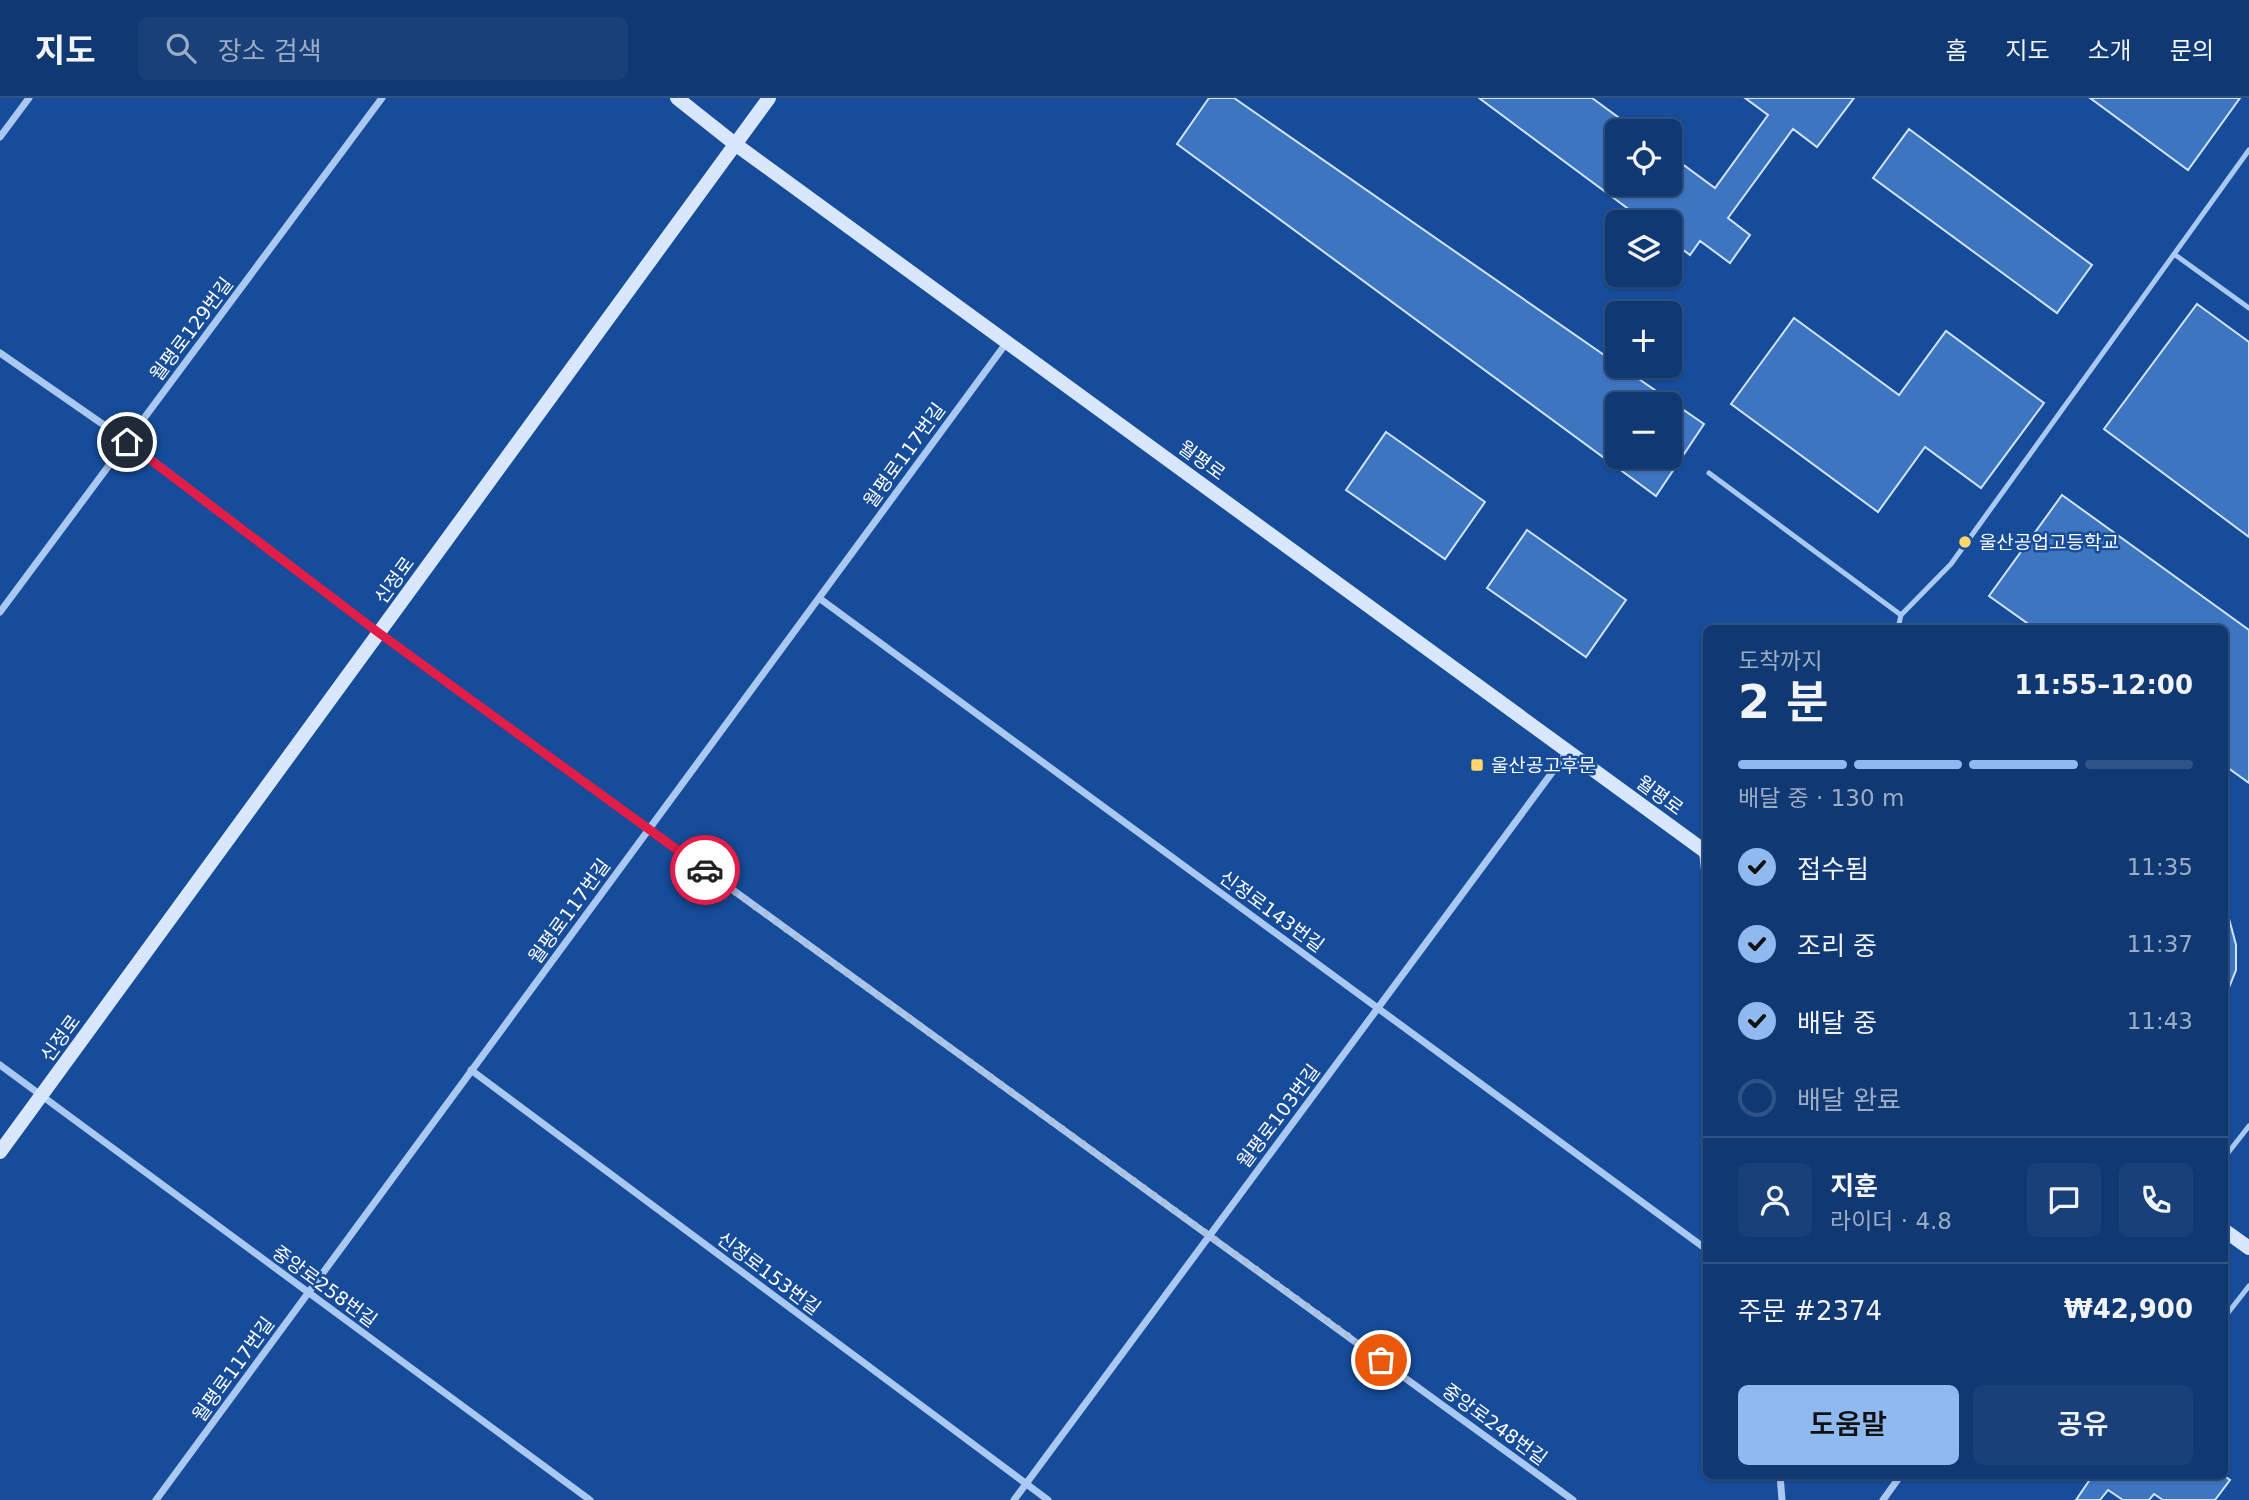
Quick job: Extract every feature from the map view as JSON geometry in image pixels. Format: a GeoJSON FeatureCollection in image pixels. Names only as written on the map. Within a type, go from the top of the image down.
{"type":"FeatureCollection","features":[{"type":"Feature","properties":{"kind":"main road","name":"월평로"},"geometry":{"type":"LineString","coordinates":[[677,98],[736,144],[1703,849]]}},
{"type":"Feature","properties":{"kind":"main road","name":"신정로"},"geometry":{"type":"LineString","coordinates":[[0,1152],[769,98]]}},
{"type":"Feature","properties":{"kind":"main road"},"geometry":{"type":"LineString","coordinates":[[2228,1233],[2249,1248]]}},
{"type":"Feature","properties":{"kind":"street"},"geometry":{"type":"LineString","coordinates":[[0,137],[29,98]]}},
{"type":"Feature","properties":{"kind":"street","name":"월평로129번길"},"geometry":{"type":"LineString","coordinates":[[0,612],[382,98]]}},
{"type":"Feature","properties":{"kind":"street","name":"월평로117번길"},"geometry":{"type":"LineString","coordinates":[[156,1500],[1007,342]]}},
{"type":"Feature","properties":{"kind":"street","name":"중앙로248번길"},"geometry":{"type":"LineString","coordinates":[[0,353],[127,442],[379,633],[1573,1500]]}},
{"type":"Feature","properties":{"kind":"street","name":"신정로143번길"},"geometry":{"type":"LineString","coordinates":[[819,598],[1703,1247]]}},
{"type":"Feature","properties":{"kind":"street","name":"월평로103번길"},"geometry":{"type":"LineString","coordinates":[[1014,1500],[1568,751]]}},
{"type":"Feature","properties":{"kind":"street","name":"중앙로258번길"},"geometry":{"type":"LineString","coordinates":[[0,1065],[590,1500]]}},
{"type":"Feature","properties":{"kind":"street","name":"신정로153번길"},"geometry":{"type":"LineString","coordinates":[[471,1070],[1048,1500]]}},
{"type":"Feature","properties":{"kind":"street"},"geometry":{"type":"LineString","coordinates":[[1780,1479],[1782,1500]]}},
{"type":"Feature","properties":{"kind":"street"},"geometry":{"type":"LineString","coordinates":[[1883,1500],[1898,1479]]}},
{"type":"Feature","properties":{"kind":"lane"},"geometry":{"type":"LineString","coordinates":[[1899,625],[1901,615],[1951,564],[2249,150]]}},
{"type":"Feature","properties":{"kind":"lane"},"geometry":{"type":"LineString","coordinates":[[2174,254],[2249,308]]}},
{"type":"Feature","properties":{"kind":"lane"},"geometry":{"type":"LineString","coordinates":[[1709,473],[1901,615]]}},
{"type":"Feature","properties":{"kind":"lane"},"geometry":{"type":"LineString","coordinates":[[2228,1153],[2249,1126]]}},
{"type":"Feature","properties":{"kind":"lane"},"geometry":{"type":"LineString","coordinates":[[2228,1313],[2249,1286]]}},
{"type":"Feature","properties":{"kind":"building"},"geometry":{"type":"Polygon","coordinates":[[[1209,98],[1234,98],[1605,356],[1605,378],[1637,378],[1658,392],[1605,392],[1605,459],[1177,144],[1209,98]]]}},
{"type":"Feature","properties":{"kind":"building"},"geometry":{"type":"Polygon","coordinates":[[[1479,98],[1592,98],[1621,119],[1605,119],[1605,192],[1479,98]]]}},
{"type":"Feature","properties":{"kind":"building"},"geometry":{"type":"Polygon","coordinates":[[[1745,98],[1854,98],[1817,147],[1793,129],[1728,218],[1750,235],[1730,263],[1700,241],[1690,255],[1682,249],[1682,210],[1630,210],[1611,196],[1682,196],[1682,164],[1715,188],[1768,115],[1745,98]]]}},
{"type":"Feature","properties":{"kind":"building"},"geometry":{"type":"Polygon","coordinates":[[[2090,98],[2240,98],[2188,170],[2090,98]]]}},
{"type":"Feature","properties":{"kind":"building"},"geometry":{"type":"Polygon","coordinates":[[[1909,129],[2092,265],[2057,313],[1873,178],[1909,129]]]}},
{"type":"Feature","properties":{"kind":"building"},"geometry":{"type":"Polygon","coordinates":[[[2197,304],[2249,342],[2249,537],[2104,429],[2197,304]]]}},
{"type":"Feature","properties":{"kind":"building"},"geometry":{"type":"Polygon","coordinates":[[[1794,318],[1899,395],[1946,331],[2044,403],[1981,488],[1925,447],[1878,512],[1731,404],[1794,318]]]}},
{"type":"Feature","properties":{"kind":"building"},"geometry":{"type":"Polygon","coordinates":[[[1682,409],[1704,424],[1682,457],[1682,409]]]}},
{"type":"Feature","properties":{"kind":"building"},"geometry":{"type":"Polygon","coordinates":[[[1386,432],[1485,502],[1445,559],[1346,490],[1386,432]]]}},
{"type":"Feature","properties":{"kind":"building"},"geometry":{"type":"Polygon","coordinates":[[[1619,469],[1674,469],[1656,496],[1619,469]]]}},
{"type":"Feature","properties":{"kind":"building"},"geometry":{"type":"Polygon","coordinates":[[[2062,495],[2249,630],[2249,783],[2228,768],[2228,625],[2030,625],[1989,596],[2062,495]]]}},
{"type":"Feature","properties":{"kind":"building"},"geometry":{"type":"Polygon","coordinates":[[[1527,530],[1626,600],[1586,657],[1487,588],[1527,530]]]}},
{"type":"Feature","properties":{"kind":"building"},"geometry":{"type":"Polygon","coordinates":[[[2228,915],[2236,945],[2236,970],[2228,990],[2228,915]]]}},
{"type":"Feature","properties":{"kind":"building"},"geometry":{"type":"Polygon","coordinates":[[[2090,1479],[2230,1480],[2215,1500],[2163,1500],[2154,1494],[2149,1500],[2123,1500],[2108,1490],[2100,1500],[2076,1500],[2090,1479]]]}},
{"type":"Feature","properties":{"kind":"way so far"},"geometry":{"type":"LineString","coordinates":[[705,870],[1381,1360]]}},
{"type":"Feature","properties":{"kind":"place","name":"울산공업고등학교"},"geometry":{"type":"Point","coordinates":[1965,542]}},
{"type":"Feature","properties":{"kind":"place","name":"울산공고후문"},"geometry":{"type":"Point","coordinates":[1477,765]}},
{"type":"Feature","properties":{"kind":"route"},"geometry":{"type":"LineString","coordinates":[[127,442],[379,633],[705,870]]}}]}
